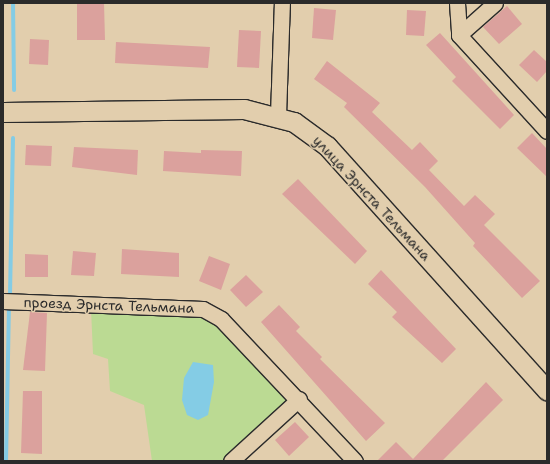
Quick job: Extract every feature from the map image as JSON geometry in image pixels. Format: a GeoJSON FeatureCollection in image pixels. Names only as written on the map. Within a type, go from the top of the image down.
{"type":"FeatureCollection","features":[{"type":"Feature","properties":{"kind":"main road","name":"улица Эрнста Тельмана"},"geometry":{"type":"LineString","coordinates":[[3,112],[244,109],[278,115],[304,128],[327,146],[547,390]]}},
{"type":"Feature","properties":{"kind":"street"},"geometry":{"type":"LineString","coordinates":[[278,115],[282,3]]}},
{"type":"Feature","properties":{"kind":"street"},"geometry":{"type":"LineString","coordinates":[[457,3],[459,35],[547,131]]}},
{"type":"Feature","properties":{"kind":"street"},"geometry":{"type":"LineString","coordinates":[[459,35],[495,3]]}},
{"type":"Feature","properties":{"kind":"street","name":"проезд Эрнста Тельмана"},"geometry":{"type":"LineString","coordinates":[[3,301],[203,309],[221,319],[299,399],[355,461]]}},
{"type":"Feature","properties":{"kind":"street"},"geometry":{"type":"LineString","coordinates":[[231,461],[299,399]]}},
{"type":"Feature","properties":{"kind":"green space"},"geometry":{"type":"Polygon","coordinates":[[[91,309],[181,310],[215,322],[292,398],[225,461],[152,461],[144,405],[110,391],[108,359],[93,354],[91,309]]]}},
{"type":"Feature","properties":{"kind":"water"},"geometry":{"type":"Polygon","coordinates":[[[193,362],[213,365],[214,382],[208,415],[198,420],[187,415],[182,400],[184,378],[193,362]]]}},
{"type":"Feature","properties":{"kind":"building"},"geometry":{"type":"Polygon","coordinates":[[[77,3],[104,3],[105,40],[77,40],[77,3]]]}},
{"type":"Feature","properties":{"kind":"building"},"geometry":{"type":"Polygon","coordinates":[[[507,6],[522,24],[499,44],[483,27],[507,6]]]}},
{"type":"Feature","properties":{"kind":"building"},"geometry":{"type":"Polygon","coordinates":[[[314,8],[336,10],[333,40],[312,38],[314,8]]]}},
{"type":"Feature","properties":{"kind":"building"},"geometry":{"type":"Polygon","coordinates":[[[407,10],[426,11],[424,36],[406,35],[407,10]]]}},
{"type":"Feature","properties":{"kind":"building"},"geometry":{"type":"Polygon","coordinates":[[[239,30],[261,31],[259,68],[237,67],[239,30]]]}},
{"type":"Feature","properties":{"kind":"building"},"geometry":{"type":"Polygon","coordinates":[[[440,33],[514,115],[500,129],[452,81],[456,77],[426,45],[440,33]]]}},
{"type":"Feature","properties":{"kind":"building"},"geometry":{"type":"Polygon","coordinates":[[[30,39],[49,40],[48,65],[29,64],[30,39]]]}},
{"type":"Feature","properties":{"kind":"building"},"geometry":{"type":"Polygon","coordinates":[[[116,42],[210,47],[208,68],[115,63],[116,42]]]}},
{"type":"Feature","properties":{"kind":"building"},"geometry":{"type":"Polygon","coordinates":[[[534,50],[547,62],[547,71],[537,82],[519,65],[534,50]]]}},
{"type":"Feature","properties":{"kind":"building"},"geometry":{"type":"Polygon","coordinates":[[[327,61],[380,103],[372,112],[412,150],[420,142],[438,161],[429,170],[464,206],[475,195],[495,214],[484,225],[540,281],[522,298],[473,246],[475,243],[425,187],[344,107],[347,103],[314,79],[327,61]]]}},
{"type":"Feature","properties":{"kind":"building"},"geometry":{"type":"Polygon","coordinates":[[[532,133],[547,149],[547,177],[517,148],[532,133]]]}},
{"type":"Feature","properties":{"kind":"building"},"geometry":{"type":"Polygon","coordinates":[[[26,145],[52,146],[51,166],[25,165],[26,145]]]}},
{"type":"Feature","properties":{"kind":"building"},"geometry":{"type":"Polygon","coordinates":[[[74,147],[138,150],[137,175],[72,167],[74,147]]]}},
{"type":"Feature","properties":{"kind":"building"},"geometry":{"type":"Polygon","coordinates":[[[201,150],[242,151],[241,176],[163,171],[164,151],[201,153],[201,150]]]}},
{"type":"Feature","properties":{"kind":"building"},"geometry":{"type":"Polygon","coordinates":[[[298,179],[367,251],[355,264],[282,194],[298,179]]]}},
{"type":"Feature","properties":{"kind":"building"},"geometry":{"type":"Polygon","coordinates":[[[122,249],[179,253],[179,277],[121,274],[122,249]]]}},
{"type":"Feature","properties":{"kind":"building"},"geometry":{"type":"Polygon","coordinates":[[[73,251],[96,253],[94,276],[71,275],[73,251]]]}},
{"type":"Feature","properties":{"kind":"building"},"geometry":{"type":"Polygon","coordinates":[[[25,254],[48,255],[48,277],[25,277],[25,254]]]}},
{"type":"Feature","properties":{"kind":"building"},"geometry":{"type":"Polygon","coordinates":[[[209,256],[230,264],[221,290],[199,281],[209,256]]]}},
{"type":"Feature","properties":{"kind":"building"},"geometry":{"type":"Polygon","coordinates":[[[381,270],[456,349],[442,363],[392,317],[397,312],[368,284],[381,270]]]}},
{"type":"Feature","properties":{"kind":"building"},"geometry":{"type":"Polygon","coordinates":[[[246,275],[263,292],[246,307],[230,290],[246,275]]]}},
{"type":"Feature","properties":{"kind":"building"},"geometry":{"type":"Polygon","coordinates":[[[279,305],[300,327],[296,331],[322,357],[320,359],[385,423],[366,441],[261,322],[279,305]]]}},
{"type":"Feature","properties":{"kind":"building"},"geometry":{"type":"Polygon","coordinates":[[[30,312],[47,313],[45,371],[23,370],[30,312]]]}},
{"type":"Feature","properties":{"kind":"building"},"geometry":{"type":"Polygon","coordinates":[[[486,382],[503,400],[442,461],[377,461],[396,442],[413,459],[486,382]]]}},
{"type":"Feature","properties":{"kind":"building"},"geometry":{"type":"Polygon","coordinates":[[[23,391],[42,391],[42,454],[21,453],[23,391]]]}},
{"type":"Feature","properties":{"kind":"building"},"geometry":{"type":"Polygon","coordinates":[[[295,422],[309,437],[289,456],[275,440],[295,422]]]}},
{"type":"Feature","properties":{"kind":"waterway"},"geometry":{"type":"LineString","coordinates":[[13,3],[14,90]]}},
{"type":"Feature","properties":{"kind":"waterway"},"geometry":{"type":"LineString","coordinates":[[10,295],[13,138]]}},
{"type":"Feature","properties":{"kind":"waterway"},"geometry":{"type":"LineString","coordinates":[[6,461],[9,306]]}}]}
